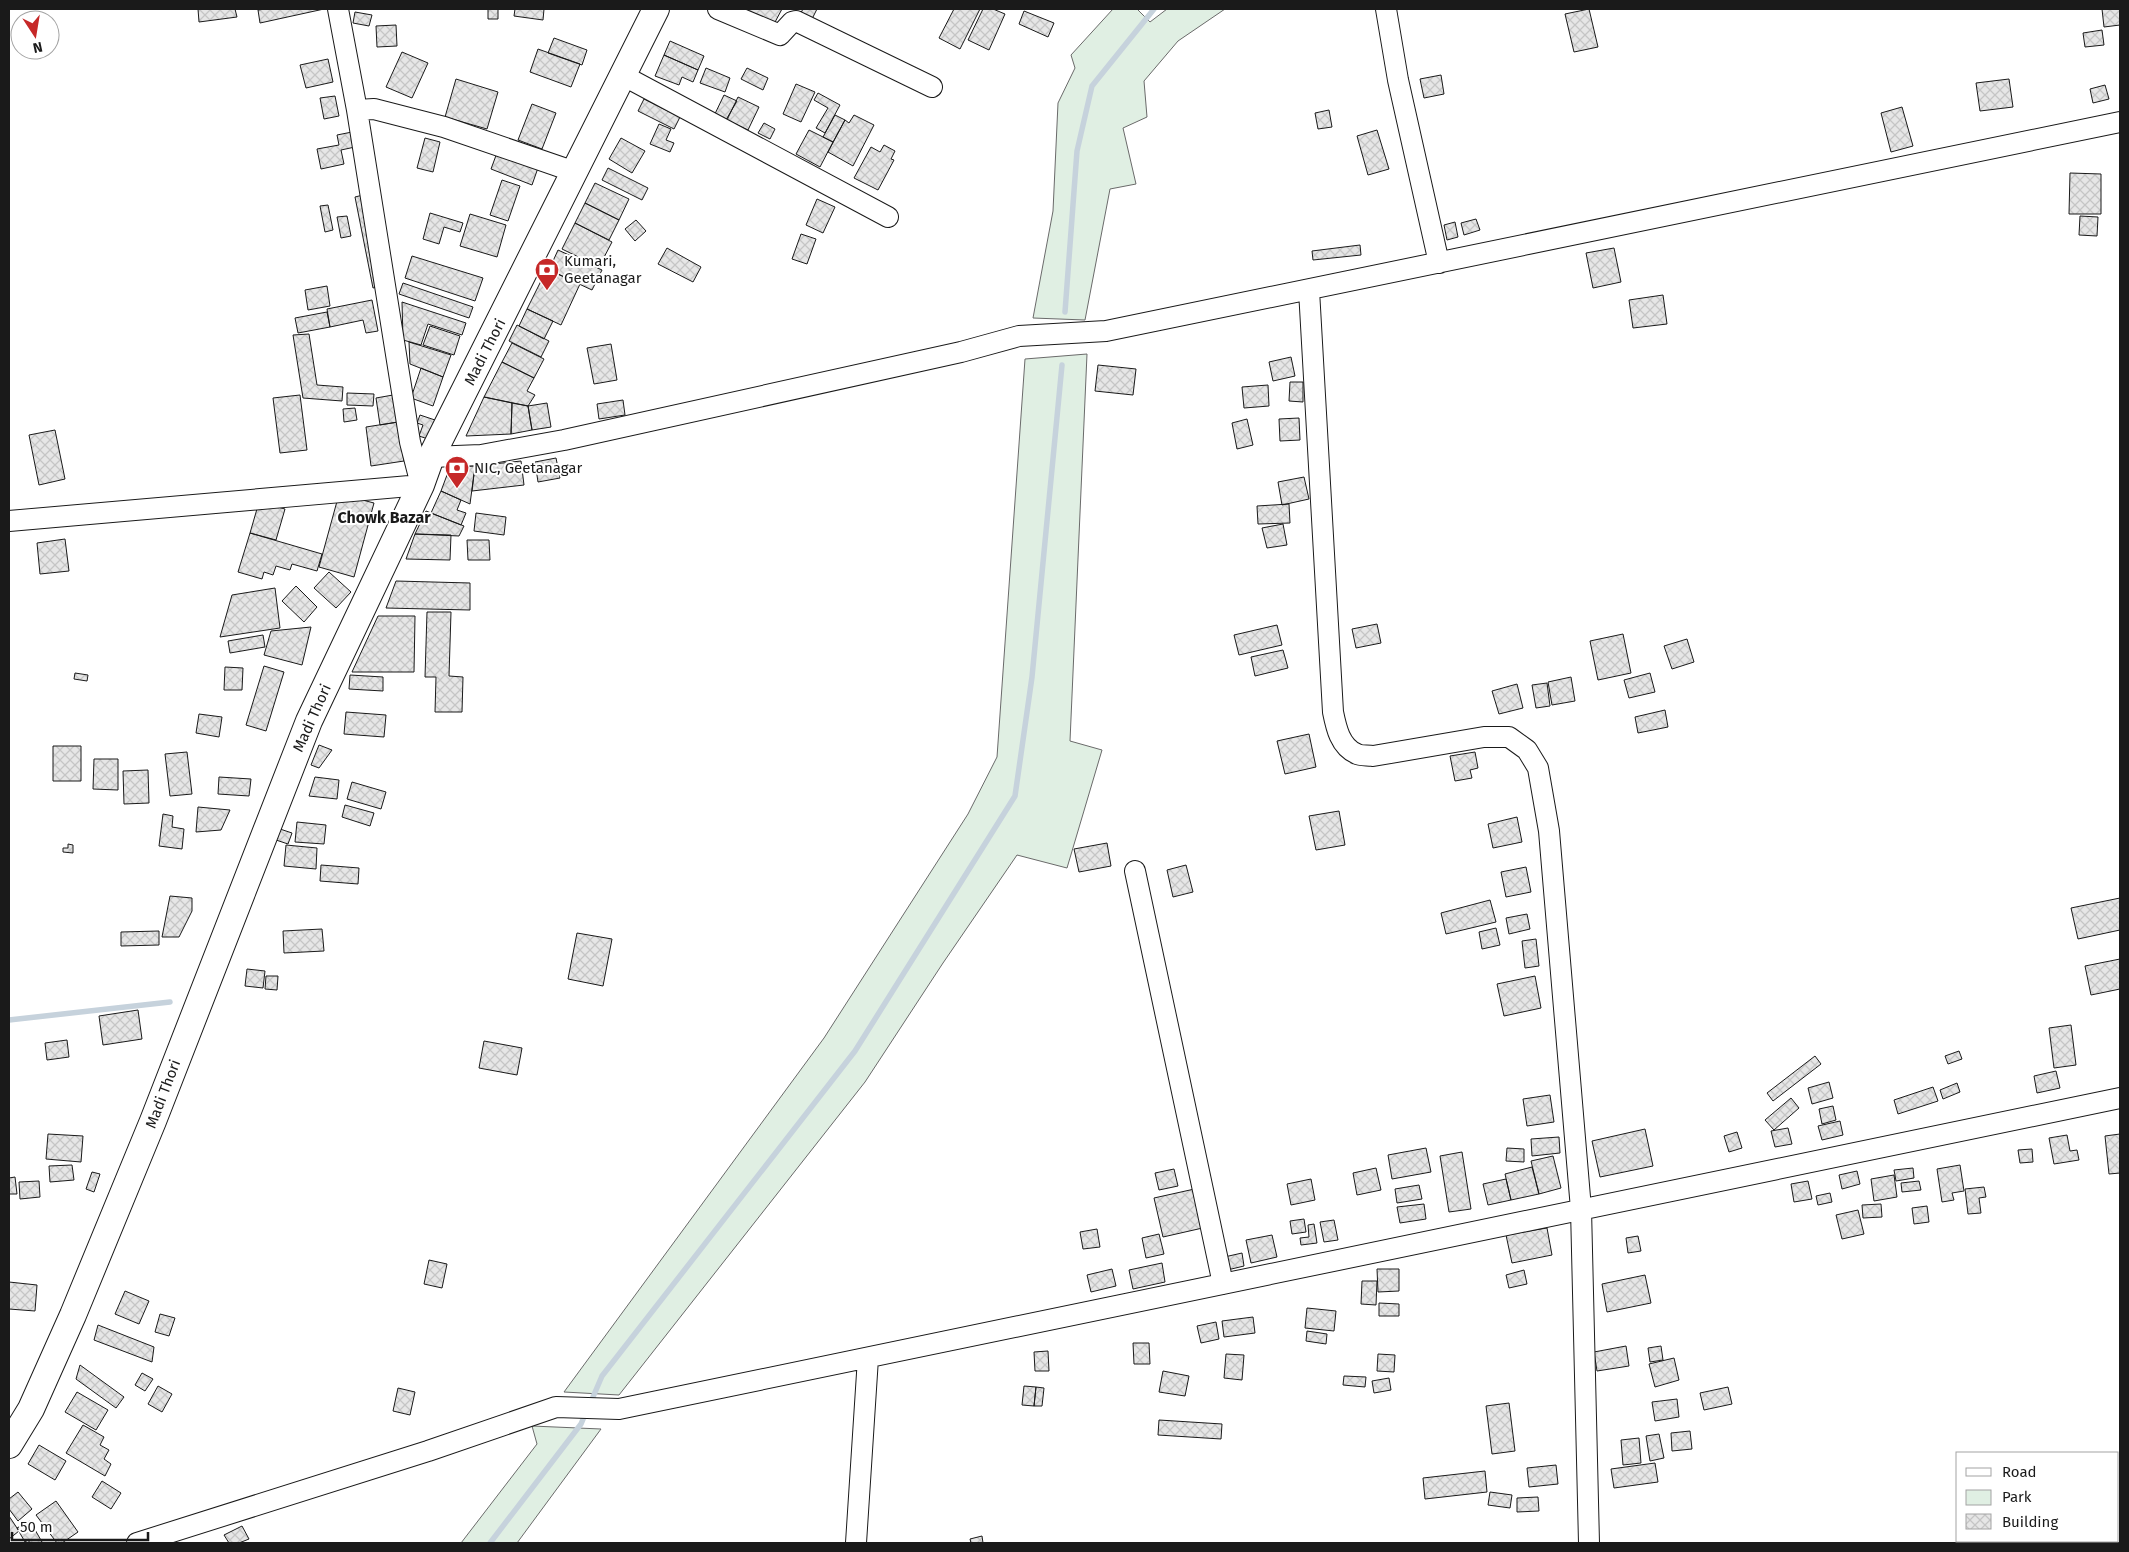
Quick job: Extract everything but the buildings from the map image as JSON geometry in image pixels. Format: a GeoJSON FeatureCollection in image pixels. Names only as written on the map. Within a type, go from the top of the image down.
{"type":"FeatureCollection","features":[{"type":"Feature","properties":{"kind":"main road","name":"Madi Thori"},"geometry":{"type":"LineString","coordinates":[[9,1445],[31,1408],[73,1316],[153,1121],[309,721],[421,485],[432,457],[656,9]]}},
{"type":"Feature","properties":{"kind":"street"},"geometry":{"type":"LineString","coordinates":[[9,521],[421,485],[410,442],[357,110],[338,9]]}},
{"type":"Feature","properties":{"kind":"street"},"geometry":{"type":"LineString","coordinates":[[718,9],[780,36],[796,20],[932,87]]}},
{"type":"Feature","properties":{"kind":"street"},"geometry":{"type":"LineString","coordinates":[[1386,9],[1398,80],[1439,263]]}},
{"type":"Feature","properties":{"kind":"street"},"geometry":{"type":"LineString","coordinates":[[624,76],[888,217]]}},
{"type":"Feature","properties":{"kind":"street"},"geometry":{"type":"LineString","coordinates":[[357,110],[374,109],[444,127],[575,172]]}},
{"type":"Feature","properties":{"kind":"street"},"geometry":{"type":"LineString","coordinates":[[432,457],[481,455],[564,440],[961,352],[1019,336],[1106,331],[2120,122]]}},
{"type":"Feature","properties":{"kind":"street"},"geometry":{"type":"LineString","coordinates":[[1309,290],[1333,712],[1337,733],[1346,746],[1357,754],[1373,756],[1484,737],[1509,737],[1527,750],[1538,768],[1549,831],[1581,1209],[1589,1543]]}},
{"type":"Feature","properties":{"kind":"street"},"geometry":{"type":"LineString","coordinates":[[1136,871],[1224,1284]]}},
{"type":"Feature","properties":{"kind":"street"},"geometry":{"type":"LineString","coordinates":[[137,1543],[428,1451],[556,1407],[619,1409],[2120,1098]]}},
{"type":"Feature","properties":{"kind":"street"},"geometry":{"type":"LineString","coordinates":[[856,1543],[868,1358]]}},
{"type":"Feature","properties":{"kind":"green space"},"geometry":{"type":"Polygon","coordinates":[[[1113,9],[1137,9],[1150,22],[1167,9],[1225,9],[1178,41],[1144,81],[1147,117],[1123,128],[1136,184],[1110,189],[1085,320],[1033,318],[1053,211],[1058,103],[1075,68],[1071,55],[1113,9]]]}},
{"type":"Feature","properties":{"kind":"green space"},"geometry":{"type":"Polygon","coordinates":[[[1087,354],[1070,741],[1102,750],[1067,868],[1017,855],[865,1082],[619,1395],[564,1392],[824,1038],[968,814],[997,757],[1025,359],[1087,354]]]}},
{"type":"Feature","properties":{"kind":"green space"},"geometry":{"type":"Polygon","coordinates":[[[532,1426],[601,1429],[517,1543],[461,1543],[537,1444],[532,1426]]]}},
{"type":"Feature","properties":{"kind":"waterway"},"geometry":{"type":"LineString","coordinates":[[1065,312],[1077,151],[1092,86],[1154,9]]}},
{"type":"Feature","properties":{"kind":"waterway"},"geometry":{"type":"LineString","coordinates":[[590,1404],[602,1376],[855,1051],[1015,796],[1032,677],[1062,365]]}},
{"type":"Feature","properties":{"kind":"waterway"},"geometry":{"type":"LineString","coordinates":[[9,1020],[170,1002]]}},
{"type":"Feature","properties":{"kind":"waterway"},"geometry":{"type":"LineString","coordinates":[[490,1543],[581,1424],[586,1412]]}},
{"type":"Feature","properties":{"kind":"place","name":"Kumari, Geetanagar"},"geometry":{"type":"Point","coordinates":[547,291]}},
{"type":"Feature","properties":{"kind":"place","name":"NIC, Geetanagar"},"geometry":{"type":"Point","coordinates":[457,489]}},
{"type":"Feature","properties":{"kind":"district","name":"Chowk Bazar"},"geometry":{"type":"Point","coordinates":[384,517]}}]}
